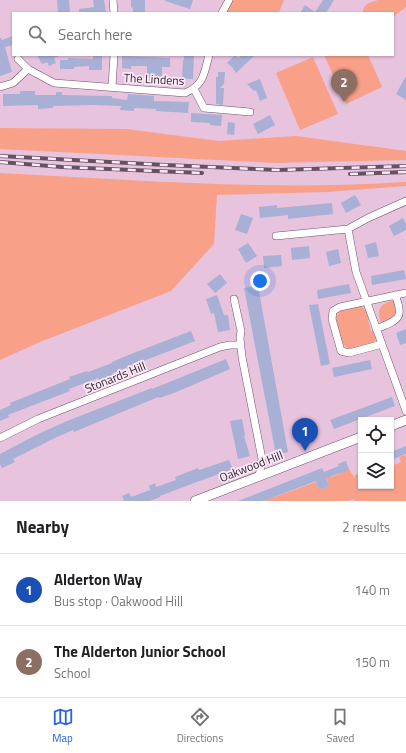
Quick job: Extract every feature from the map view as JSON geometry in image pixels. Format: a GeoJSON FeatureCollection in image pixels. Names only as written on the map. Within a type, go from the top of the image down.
{"type":"FeatureCollection","features":[{"type":"Feature","properties":{"kind":"street"},"geometry":{"type":"LineString","coordinates":[[112,0],[114,12]]}},
{"type":"Feature","properties":{"kind":"street"},"geometry":{"type":"LineString","coordinates":[[223,12],[229,0]]}},
{"type":"Feature","properties":{"kind":"street","name":"The Lindens"},"geometry":{"type":"LineString","coordinates":[[112,87],[114,56]]}},
{"type":"Feature","properties":{"kind":"street","name":"The Lindens"},"geometry":{"type":"LineString","coordinates":[[18,59],[28,69],[54,83],[184,93],[194,89],[203,78],[209,56]]}},
{"type":"Feature","properties":{"kind":"street"},"geometry":{"type":"LineString","coordinates":[[0,87],[13,83],[28,69]]}},
{"type":"Feature","properties":{"kind":"street","name":"The Lindens"},"geometry":{"type":"LineString","coordinates":[[194,89],[204,108],[250,112]]}},
{"type":"Feature","properties":{"kind":"street"},"geometry":{"type":"LineString","coordinates":[[276,236],[348,229],[368,218],[406,201]]}},
{"type":"Feature","properties":{"kind":"street"},"geometry":{"type":"LineString","coordinates":[[348,229],[356,272],[406,411]]}},
{"type":"Feature","properties":{"kind":"street"},"geometry":{"type":"LineString","coordinates":[[382,344],[349,352],[341,351],[332,319],[333,311],[340,307],[406,293]]}},
{"type":"Feature","properties":{"kind":"street"},"geometry":{"type":"LineString","coordinates":[[376,329],[394,322],[398,318],[400,306],[395,295]]}},
{"type":"Feature","properties":{"kind":"street"},"geometry":{"type":"LineString","coordinates":[[234,299],[241,331],[240,345],[262,459],[259,477]]}},
{"type":"Feature","properties":{"kind":"street","name":"Stonards Hill"},"geometry":{"type":"LineString","coordinates":[[0,438],[38,419],[220,347],[240,345]]}},
{"type":"Feature","properties":{"kind":"street"},"geometry":{"type":"LineString","coordinates":[[394,425],[406,420]]}},
{"type":"Feature","properties":{"kind":"street","name":"Oakwood Hill"},"geometry":{"type":"LineString","coordinates":[[195,501],[358,438]]}},
{"type":"Feature","properties":{"kind":"shaded area"},"geometry":{"type":"Polygon","coordinates":[[[229,0],[284,0],[279,12],[223,12],[229,0]]]}},
{"type":"Feature","properties":{"kind":"shaded area"},"geometry":{"type":"Polygon","coordinates":[[[378,0],[406,0],[406,7],[394,16],[394,12],[363,12],[364,7],[378,0]]]}},
{"type":"Feature","properties":{"kind":"shaded area"},"geometry":{"type":"Polygon","coordinates":[[[324,56],[368,56],[382,87],[346,104],[324,56]]]}},
{"type":"Feature","properties":{"kind":"shaded area"},"geometry":{"type":"Polygon","coordinates":[[[313,57],[338,114],[300,130],[276,73],[313,57]]]}},
{"type":"Feature","properties":{"kind":"shaded area"},"geometry":{"type":"Polygon","coordinates":[[[0,128],[126,129],[219,141],[296,136],[406,151],[406,160],[275,163],[0,149],[0,128]]]}},
{"type":"Feature","properties":{"kind":"shaded area"},"geometry":{"type":"Polygon","coordinates":[[[0,173],[203,184],[305,185],[406,182],[406,186],[327,192],[217,195],[214,244],[171,291],[40,342],[0,360],[0,173]]]}},
{"type":"Feature","properties":{"kind":"shaded area"},"geometry":{"type":"Polygon","coordinates":[[[395,300],[397,314],[392,319],[381,323],[379,314],[380,307],[395,300]]]}},
{"type":"Feature","properties":{"kind":"shaded area"},"geometry":{"type":"Polygon","coordinates":[[[359,306],[366,309],[370,318],[368,321],[371,331],[375,332],[377,337],[374,342],[351,349],[342,343],[336,318],[342,310],[359,306]]]}},
{"type":"Feature","properties":{"kind":"shaded area"},"geometry":{"type":"Polygon","coordinates":[[[406,455],[406,501],[355,501],[353,499],[348,501],[264,501],[316,482],[320,490],[329,486],[325,474],[329,473],[332,477],[348,468],[355,478],[355,475],[358,474],[358,489],[394,489],[394,465],[401,462],[399,457],[406,455]]]}},
{"type":"Feature","properties":{"kind":"building"},"geometry":{"type":"Polygon","coordinates":[[[57,0],[69,0],[70,12],[58,12],[57,0]]]}},
{"type":"Feature","properties":{"kind":"building"},"geometry":{"type":"Polygon","coordinates":[[[93,0],[104,0],[106,12],[79,12],[79,9],[94,7],[93,0]]]}},
{"type":"Feature","properties":{"kind":"building"},"geometry":{"type":"Polygon","coordinates":[[[131,0],[145,0],[145,12],[133,12],[133,8],[131,7],[131,0]]]}},
{"type":"Feature","properties":{"kind":"building"},"geometry":{"type":"Polygon","coordinates":[[[193,0],[190,9],[165,1],[193,0]]]}},
{"type":"Feature","properties":{"kind":"building"},"geometry":{"type":"Polygon","coordinates":[[[323,0],[334,0],[327,12],[315,12],[323,0]]]}},
{"type":"Feature","properties":{"kind":"building"},"geometry":{"type":"Polygon","coordinates":[[[305,5],[315,12],[301,12],[305,5]]]}},
{"type":"Feature","properties":{"kind":"building"},"geometry":{"type":"Polygon","coordinates":[[[12,36],[12,45],[5,47],[12,72],[0,76],[0,38],[2,40],[12,36]]]}},
{"type":"Feature","properties":{"kind":"building"},"geometry":{"type":"Polygon","coordinates":[[[38,56],[59,56],[54,58],[56,63],[49,66],[47,62],[42,64],[38,56]]]}},
{"type":"Feature","properties":{"kind":"building"},"geometry":{"type":"Polygon","coordinates":[[[93,56],[102,56],[102,70],[89,70],[89,66],[74,67],[74,69],[60,69],[60,60],[68,60],[68,58],[93,59],[93,56]]]}},
{"type":"Feature","properties":{"kind":"building"},"geometry":{"type":"Polygon","coordinates":[[[122,56],[170,58],[170,67],[162,67],[162,79],[147,78],[147,66],[131,66],[131,69],[122,68],[122,56]]]}},
{"type":"Feature","properties":{"kind":"building"},"geometry":{"type":"Polygon","coordinates":[[[184,56],[194,56],[193,79],[182,79],[184,56]]]}},
{"type":"Feature","properties":{"kind":"building"},"geometry":{"type":"Polygon","coordinates":[[[234,56],[238,58],[240,56],[254,56],[236,73],[227,63],[234,56]]]}},
{"type":"Feature","properties":{"kind":"building"},"geometry":{"type":"Polygon","coordinates":[[[218,72],[225,72],[224,84],[220,88],[224,88],[223,105],[216,104],[216,77],[218,77],[218,72]]]}},
{"type":"Feature","properties":{"kind":"building"},"geometry":{"type":"Polygon","coordinates":[[[406,76],[406,100],[396,94],[406,76]]]}},
{"type":"Feature","properties":{"kind":"building"},"geometry":{"type":"Polygon","coordinates":[[[260,79],[267,98],[260,101],[256,90],[254,91],[247,84],[260,79]]]}},
{"type":"Feature","properties":{"kind":"building"},"geometry":{"type":"Polygon","coordinates":[[[20,91],[35,91],[35,95],[56,95],[56,92],[62,92],[62,95],[112,96],[112,98],[127,100],[128,94],[154,96],[154,101],[189,102],[188,113],[134,108],[134,111],[120,110],[121,106],[53,106],[53,108],[38,109],[38,105],[3,106],[3,94],[20,94],[20,91]]]}},
{"type":"Feature","properties":{"kind":"building"},"geometry":{"type":"Polygon","coordinates":[[[191,113],[222,115],[221,126],[210,125],[210,123],[191,122],[191,113]]]}},
{"type":"Feature","properties":{"kind":"building"},"geometry":{"type":"Polygon","coordinates":[[[270,115],[275,125],[258,134],[253,124],[270,115]]]}},
{"type":"Feature","properties":{"kind":"building"},"geometry":{"type":"Polygon","coordinates":[[[228,122],[235,123],[234,135],[227,134],[228,122]]]}},
{"type":"Feature","properties":{"kind":"building"},"geometry":{"type":"Polygon","coordinates":[[[355,195],[361,205],[346,213],[341,203],[355,195]]]}},
{"type":"Feature","properties":{"kind":"building"},"geometry":{"type":"Polygon","coordinates":[[[332,203],[333,214],[288,219],[288,215],[260,218],[259,207],[277,205],[277,208],[332,203]]]}},
{"type":"Feature","properties":{"kind":"building"},"geometry":{"type":"Polygon","coordinates":[[[241,214],[253,218],[247,234],[235,230],[241,214]]]}},
{"type":"Feature","properties":{"kind":"building"},"geometry":{"type":"Polygon","coordinates":[[[403,218],[406,224],[406,230],[394,236],[389,226],[403,218]]]}},
{"type":"Feature","properties":{"kind":"building"},"geometry":{"type":"Polygon","coordinates":[[[376,242],[379,256],[368,258],[365,245],[376,242]]]}},
{"type":"Feature","properties":{"kind":"building"},"geometry":{"type":"Polygon","coordinates":[[[248,243],[257,256],[246,263],[238,249],[248,243]]]}},
{"type":"Feature","properties":{"kind":"building"},"geometry":{"type":"Polygon","coordinates":[[[309,246],[310,258],[292,260],[291,248],[309,246]]]}},
{"type":"Feature","properties":{"kind":"building"},"geometry":{"type":"Polygon","coordinates":[[[338,249],[341,263],[329,266],[326,252],[338,249]]]}},
{"type":"Feature","properties":{"kind":"building"},"geometry":{"type":"Polygon","coordinates":[[[281,255],[282,266],[264,268],[263,256],[281,255]]]}},
{"type":"Feature","properties":{"kind":"building"},"geometry":{"type":"Polygon","coordinates":[[[404,270],[406,279],[372,285],[371,276],[404,270]]]}},
{"type":"Feature","properties":{"kind":"building"},"geometry":{"type":"Polygon","coordinates":[[[220,274],[227,283],[215,293],[207,284],[220,274]]]}},
{"type":"Feature","properties":{"kind":"building"},"geometry":{"type":"Polygon","coordinates":[[[349,284],[351,293],[318,299],[317,290],[349,284]]]}},
{"type":"Feature","properties":{"kind":"building"},"geometry":{"type":"Polygon","coordinates":[[[258,286],[288,452],[276,455],[244,288],[258,286]]]}},
{"type":"Feature","properties":{"kind":"building"},"geometry":{"type":"Polygon","coordinates":[[[217,295],[224,315],[228,315],[230,330],[218,332],[214,313],[211,314],[206,299],[217,295]]]}},
{"type":"Feature","properties":{"kind":"building"},"geometry":{"type":"Polygon","coordinates":[[[318,304],[330,364],[321,366],[309,305],[318,304]]]}},
{"type":"Feature","properties":{"kind":"building"},"geometry":{"type":"Polygon","coordinates":[[[406,329],[406,343],[400,345],[396,333],[406,329]]]}},
{"type":"Feature","properties":{"kind":"building"},"geometry":{"type":"Polygon","coordinates":[[[191,331],[195,341],[113,373],[114,375],[99,380],[98,378],[69,389],[70,391],[8,415],[9,417],[0,421],[0,410],[11,405],[10,403],[70,379],[69,377],[112,363],[131,354],[191,331]]]}},
{"type":"Feature","properties":{"kind":"building"},"geometry":{"type":"Polygon","coordinates":[[[226,359],[230,369],[174,393],[159,398],[158,397],[74,432],[73,430],[13,459],[15,462],[2,468],[0,464],[0,454],[36,435],[67,421],[226,359]]]}},
{"type":"Feature","properties":{"kind":"building"},"geometry":{"type":"Polygon","coordinates":[[[370,360],[372,369],[334,377],[332,368],[370,360]]]}},
{"type":"Feature","properties":{"kind":"building"},"geometry":{"type":"Polygon","coordinates":[[[392,397],[395,406],[366,417],[358,417],[358,420],[334,429],[330,420],[392,397]]]}},
{"type":"Feature","properties":{"kind":"building"},"geometry":{"type":"Polygon","coordinates":[[[242,419],[244,436],[250,456],[238,459],[230,421],[242,419]]]}},
{"type":"Feature","properties":{"kind":"building"},"geometry":{"type":"Polygon","coordinates":[[[406,446],[406,454],[394,459],[394,451],[406,446]]]}},
{"type":"Feature","properties":{"kind":"building"},"geometry":{"type":"Polygon","coordinates":[[[229,460],[233,469],[150,501],[122,501],[124,500],[122,496],[129,493],[131,497],[150,490],[149,486],[155,483],[156,487],[176,480],[175,477],[198,468],[199,470],[229,460]]]}},
{"type":"Feature","properties":{"kind":"building"},"geometry":{"type":"Polygon","coordinates":[[[346,461],[349,470],[326,478],[329,486],[325,488],[319,490],[316,481],[264,501],[238,501],[322,468],[324,472],[339,466],[338,464],[346,461]]]}},
{"type":"Feature","properties":{"kind":"railway"},"geometry":{"type":"LineString","coordinates":[[0,156],[278,170],[406,166]]}},
{"type":"Feature","properties":{"kind":"railway"},"geometry":{"type":"LineString","coordinates":[[0,162],[62,167],[202,173]]}},
{"type":"Feature","properties":{"kind":"railway"},"geometry":{"type":"LineString","coordinates":[[350,174],[406,172]]}},
{"type":"Feature","properties":{"kind":"place","name":"The Alderton Junior School"},"geometry":{"type":"Point","coordinates":[344,102]}},
{"type":"Feature","properties":{"kind":"place","name":"Alderton Way"},"geometry":{"type":"Point","coordinates":[305,451]}}]}
